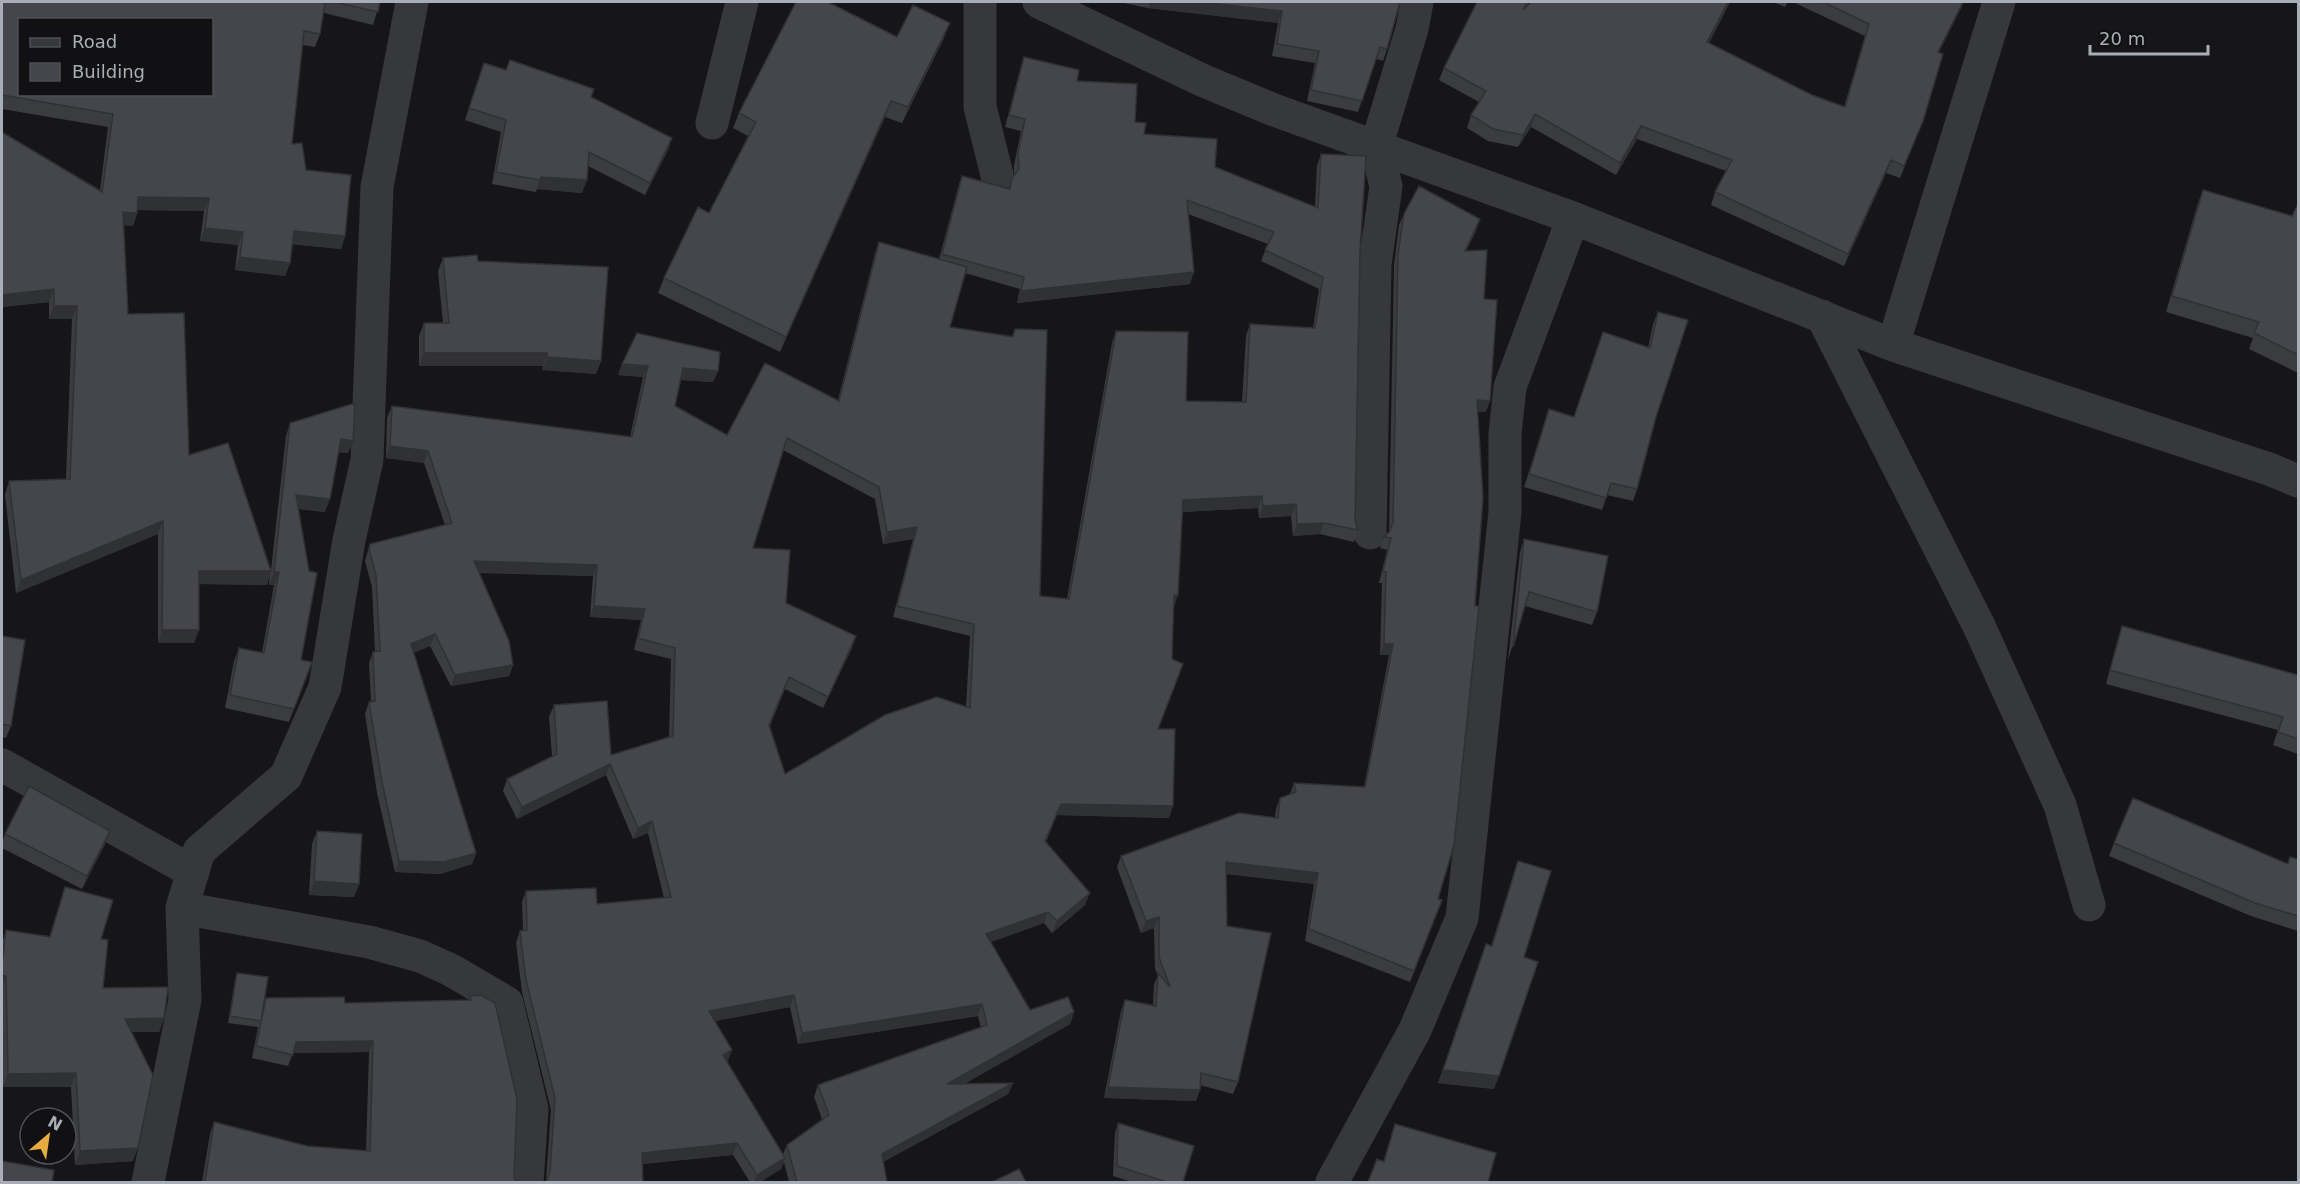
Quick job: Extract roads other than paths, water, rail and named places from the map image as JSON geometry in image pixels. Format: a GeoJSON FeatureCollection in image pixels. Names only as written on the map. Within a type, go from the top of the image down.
{"type":"FeatureCollection","features":[{"type":"Feature","properties":{"kind":"street"},"geometry":{"type":"LineString","coordinates":[[148,1182],[185,1000],[182,908],[199,851],[286,776],[325,687],[349,540],[367,460],[377,187],[412,2]]}},
{"type":"Feature","properties":{"kind":"street"},"geometry":{"type":"LineString","coordinates":[[711,123],[741,2]]}},
{"type":"Feature","properties":{"kind":"street"},"geometry":{"type":"LineString","coordinates":[[980,2],[980,107],[997,175]]}},
{"type":"Feature","properties":{"kind":"street"},"geometry":{"type":"LineString","coordinates":[[1039,2],[1204,81],[1376,147],[1573,218],[1893,345],[2258,465],[2298,481]]}},
{"type":"Feature","properties":{"kind":"street"},"geometry":{"type":"LineString","coordinates":[[1370,533],[1375,264],[1386,186],[1376,147],[1412,29],[1417,2]]}},
{"type":"Feature","properties":{"kind":"street"},"geometry":{"type":"LineString","coordinates":[[1893,345],[1999,2]]}},
{"type":"Feature","properties":{"kind":"street"},"geometry":{"type":"LineString","coordinates":[[1332,1182],[1415,1030],[1462,918],[1505,512],[1505,434],[1509,387],[1573,218]]}},
{"type":"Feature","properties":{"kind":"street"},"geometry":{"type":"LineString","coordinates":[[1822,316],[1979,626],[2060,805],[2089,905]]}},
{"type":"Feature","properties":{"kind":"street"},"geometry":{"type":"LineString","coordinates":[[2,765],[193,872]]}},
{"type":"Feature","properties":{"kind":"street"},"geometry":{"type":"LineString","coordinates":[[182,908],[369,942],[420,956],[451,970],[507,1004],[532,1109],[527,1182]]}}]}
